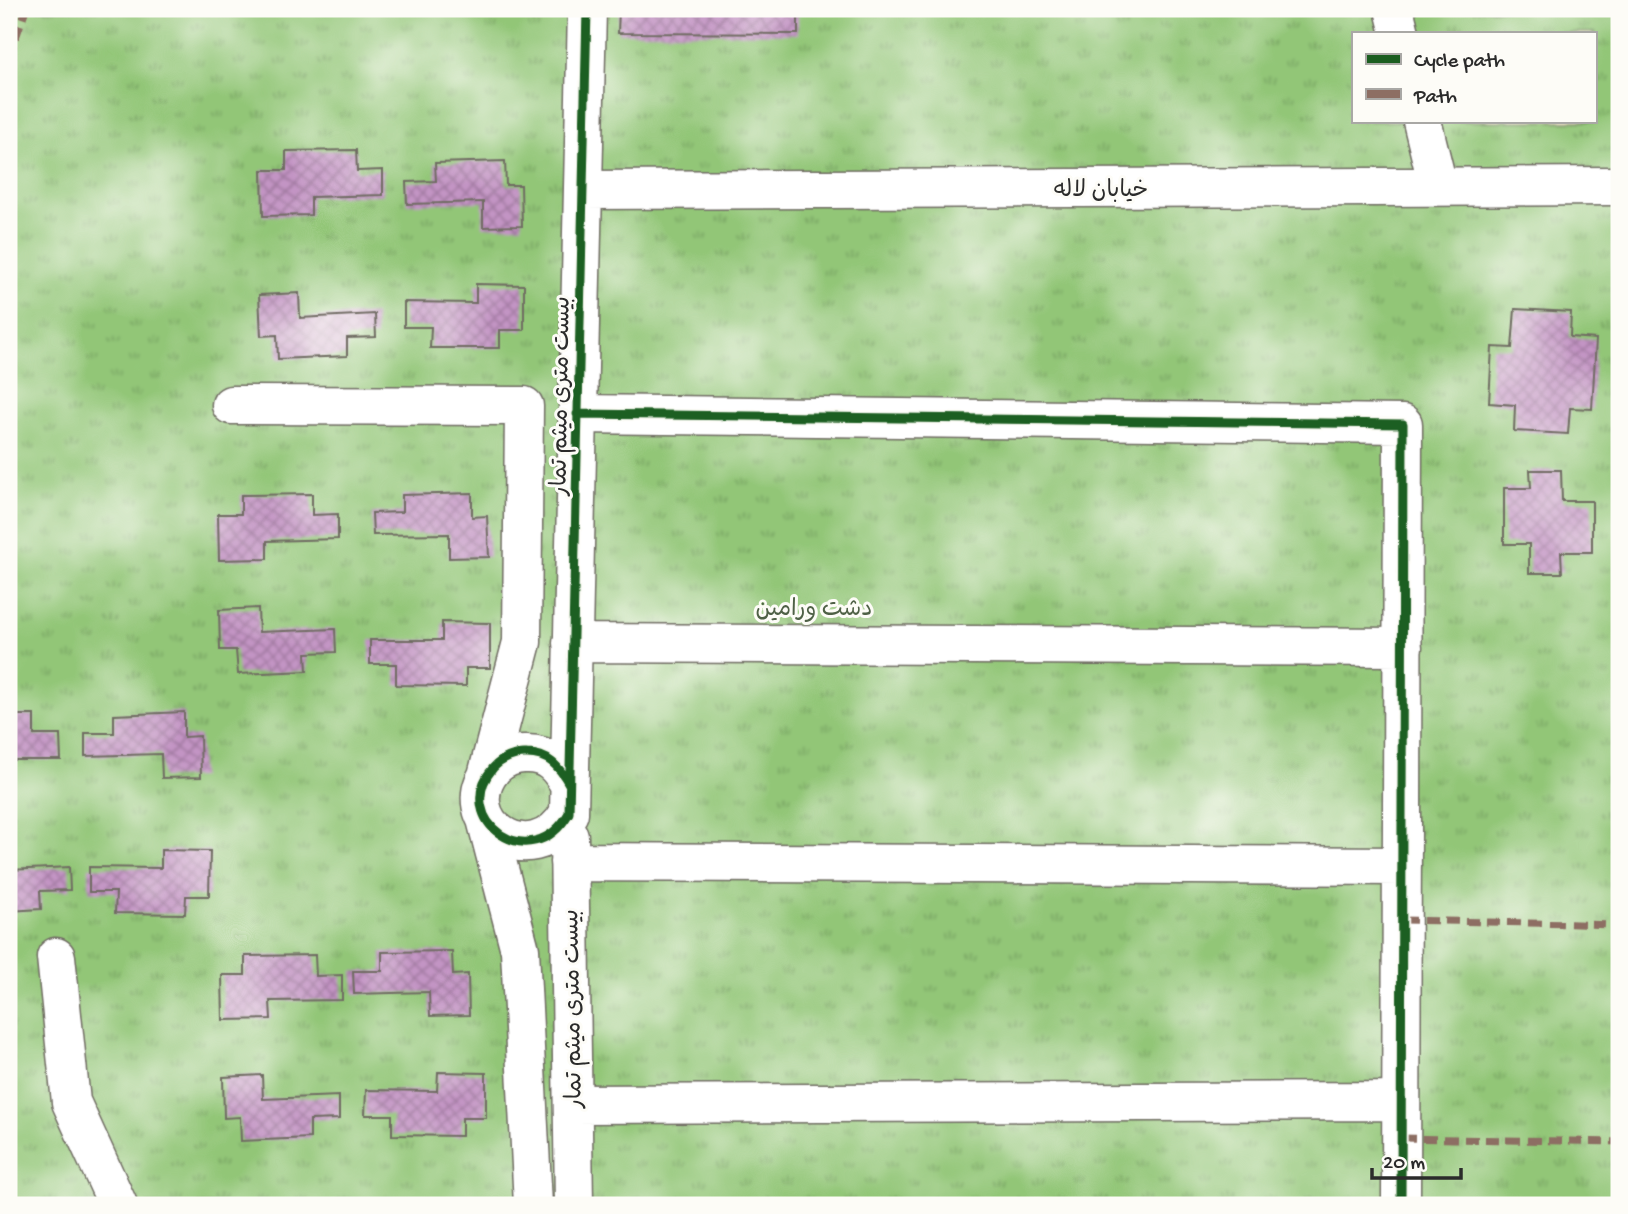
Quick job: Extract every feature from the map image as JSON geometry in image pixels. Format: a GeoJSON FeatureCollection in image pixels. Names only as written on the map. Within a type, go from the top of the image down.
{"type":"FeatureCollection","features":[{"type":"Feature","properties":{"kind":"street","name":"بیست متری میثم تمار"},"geometry":{"type":"LineString","coordinates":[[574,1205],[569,798],[587,9]]}},
{"type":"Feature","properties":{"kind":"street"},"geometry":{"type":"LineString","coordinates":[[1394,9],[1400,32]]}},
{"type":"Feature","properties":{"kind":"street"},"geometry":{"type":"LineString","coordinates":[[1422,122],[1438,187]]}},
{"type":"Feature","properties":{"kind":"street","name":"خیابان لاله"},"geometry":{"type":"LineString","coordinates":[[583,190],[1619,186]]}},
{"type":"Feature","properties":{"kind":"street"},"geometry":{"type":"LineString","coordinates":[[231,405],[524,407],[522,642],[481,790],[520,950],[533,1205]]}},
{"type":"Feature","properties":{"kind":"street"},"geometry":{"type":"LineString","coordinates":[[578,414],[1404,424],[1401,1205]]}},
{"type":"Feature","properties":{"kind":"street"},"geometry":{"type":"LineString","coordinates":[[572,643],[1402,647]]}},
{"type":"Feature","properties":{"kind":"street"},"geometry":{"type":"LineString","coordinates":[[486,776],[508,757],[530,754],[551,760],[569,798],[561,826],[550,836],[522,843],[507,839],[495,831],[486,819]]}},
{"type":"Feature","properties":{"kind":"street"},"geometry":{"type":"LineString","coordinates":[[569,862],[1402,866]]}},
{"type":"Feature","properties":{"kind":"street"},"geometry":{"type":"LineString","coordinates":[[56,957],[71,1102],[118,1205]]}},
{"type":"Feature","properties":{"kind":"street"},"geometry":{"type":"LineString","coordinates":[[573,1104],[1401,1101]]}},
{"type":"Feature","properties":{"kind":"green space","name":"دشت ورامین"},"geometry":{"type":"Polygon","coordinates":[[[9,9],[1619,9],[1619,1205],[9,1205],[9,9]]]}},
{"type":"Feature","properties":{"kind":"building"},"geometry":{"type":"Polygon","coordinates":[[[619,9],[798,9],[798,34],[618,33],[619,9]]]}},
{"type":"Feature","properties":{"kind":"building"},"geometry":{"type":"Polygon","coordinates":[[[356,150],[357,171],[383,170],[383,195],[311,197],[311,215],[263,216],[262,170],[286,170],[286,151],[356,150]]]}},
{"type":"Feature","properties":{"kind":"building"},"geometry":{"type":"Polygon","coordinates":[[[505,161],[506,185],[521,185],[522,226],[483,227],[483,202],[407,204],[406,182],[436,181],[435,163],[505,161]]]}},
{"type":"Feature","properties":{"kind":"building"},"geometry":{"type":"Polygon","coordinates":[[[476,284],[524,285],[524,330],[500,330],[500,348],[430,348],[431,327],[404,327],[404,302],[476,303],[476,284]]]}},
{"type":"Feature","properties":{"kind":"building"},"geometry":{"type":"Polygon","coordinates":[[[299,293],[300,318],[375,314],[376,337],[347,338],[347,356],[278,359],[277,335],[261,336],[259,295],[299,293]]]}},
{"type":"Feature","properties":{"kind":"building"},"geometry":{"type":"Polygon","coordinates":[[[1515,309],[1571,312],[1570,337],[1596,339],[1592,409],[1570,408],[1568,434],[1514,431],[1515,405],[1489,403],[1492,347],[1512,348],[1515,309]]]}},
{"type":"Feature","properties":{"kind":"building"},"geometry":{"type":"Polygon","coordinates":[[[1530,470],[1561,470],[1562,501],[1592,501],[1592,552],[1561,552],[1562,573],[1529,573],[1529,544],[1504,544],[1504,488],[1531,488],[1530,470]]]}},
{"type":"Feature","properties":{"kind":"building"},"geometry":{"type":"Polygon","coordinates":[[[472,493],[472,517],[487,516],[489,557],[449,558],[449,534],[373,535],[372,513],[402,512],[402,495],[472,493]]]}},
{"type":"Feature","properties":{"kind":"building"},"geometry":{"type":"Polygon","coordinates":[[[312,494],[312,515],[338,514],[338,539],[267,541],[267,559],[219,560],[218,514],[241,514],[241,495],[312,494]]]}},
{"type":"Feature","properties":{"kind":"building"},"geometry":{"type":"Polygon","coordinates":[[[258,608],[259,632],[335,629],[336,652],[306,653],[307,671],[238,674],[236,650],[220,650],[219,610],[258,608]]]}},
{"type":"Feature","properties":{"kind":"building"},"geometry":{"type":"Polygon","coordinates":[[[442,622],[490,623],[490,668],[466,668],[466,686],[396,685],[396,664],[370,664],[370,640],[442,640],[442,622]]]}},
{"type":"Feature","properties":{"kind":"building"},"geometry":{"type":"Polygon","coordinates":[[[184,712],[184,737],[200,736],[201,777],[162,778],[161,754],[85,756],[85,733],[114,733],[114,715],[184,712]]]}},
{"type":"Feature","properties":{"kind":"building"},"geometry":{"type":"Polygon","coordinates":[[[9,715],[34,715],[34,735],[60,735],[61,760],[9,760],[9,715]]]}},
{"type":"Feature","properties":{"kind":"building"},"geometry":{"type":"Polygon","coordinates":[[[161,850],[210,851],[209,896],[186,896],[185,914],[115,913],[116,892],[89,892],[89,867],[161,868],[161,850]]]}},
{"type":"Feature","properties":{"kind":"building"},"geometry":{"type":"Polygon","coordinates":[[[69,867],[70,890],[40,891],[41,909],[9,911],[9,870],[69,867]]]}},
{"type":"Feature","properties":{"kind":"building"},"geometry":{"type":"Polygon","coordinates":[[[452,951],[453,975],[468,974],[469,1015],[430,1016],[429,992],[354,994],[353,971],[382,971],[382,952],[452,951]]]}},
{"type":"Feature","properties":{"kind":"building"},"geometry":{"type":"Polygon","coordinates":[[[315,955],[316,976],[342,975],[342,1000],[270,1001],[271,1019],[223,1020],[222,975],[245,975],[245,956],[315,955]]]}},
{"type":"Feature","properties":{"kind":"building"},"geometry":{"type":"Polygon","coordinates":[[[438,1072],[486,1073],[486,1118],[462,1118],[462,1136],[392,1135],[392,1115],[365,1115],[366,1090],[437,1091],[438,1072]]]}},
{"type":"Feature","properties":{"kind":"building"},"geometry":{"type":"Polygon","coordinates":[[[262,1075],[263,1099],[339,1096],[339,1119],[310,1120],[310,1138],[241,1141],[240,1117],[224,1118],[223,1077],[262,1075]]]}},
{"type":"Feature","properties":{"kind":"building"},"geometry":{"type":"Polygon","coordinates":[[[499,1201],[499,1205],[443,1205],[443,1203],[499,1201]]]}},
{"type":"Feature","properties":{"kind":"marked path"},"geometry":{"type":"LineString","coordinates":[[9,58],[26,9]]}},
{"type":"Feature","properties":{"kind":"marked path"},"geometry":{"type":"LineString","coordinates":[[1402,920],[1619,925]]}},
{"type":"Feature","properties":{"kind":"marked path"},"geometry":{"type":"LineString","coordinates":[[1401,1138],[1619,1142]]}},
{"type":"Feature","properties":{"kind":"cycle path"},"geometry":{"type":"LineString","coordinates":[[569,784],[557,767],[547,759],[534,755],[513,756],[493,768],[482,787],[481,806],[488,822],[501,834],[517,841],[535,841],[553,832],[569,813],[587,9]]}},
{"type":"Feature","properties":{"kind":"cycle path"},"geometry":{"type":"LineString","coordinates":[[577,414],[1403,424],[1401,1205]]}}]}
